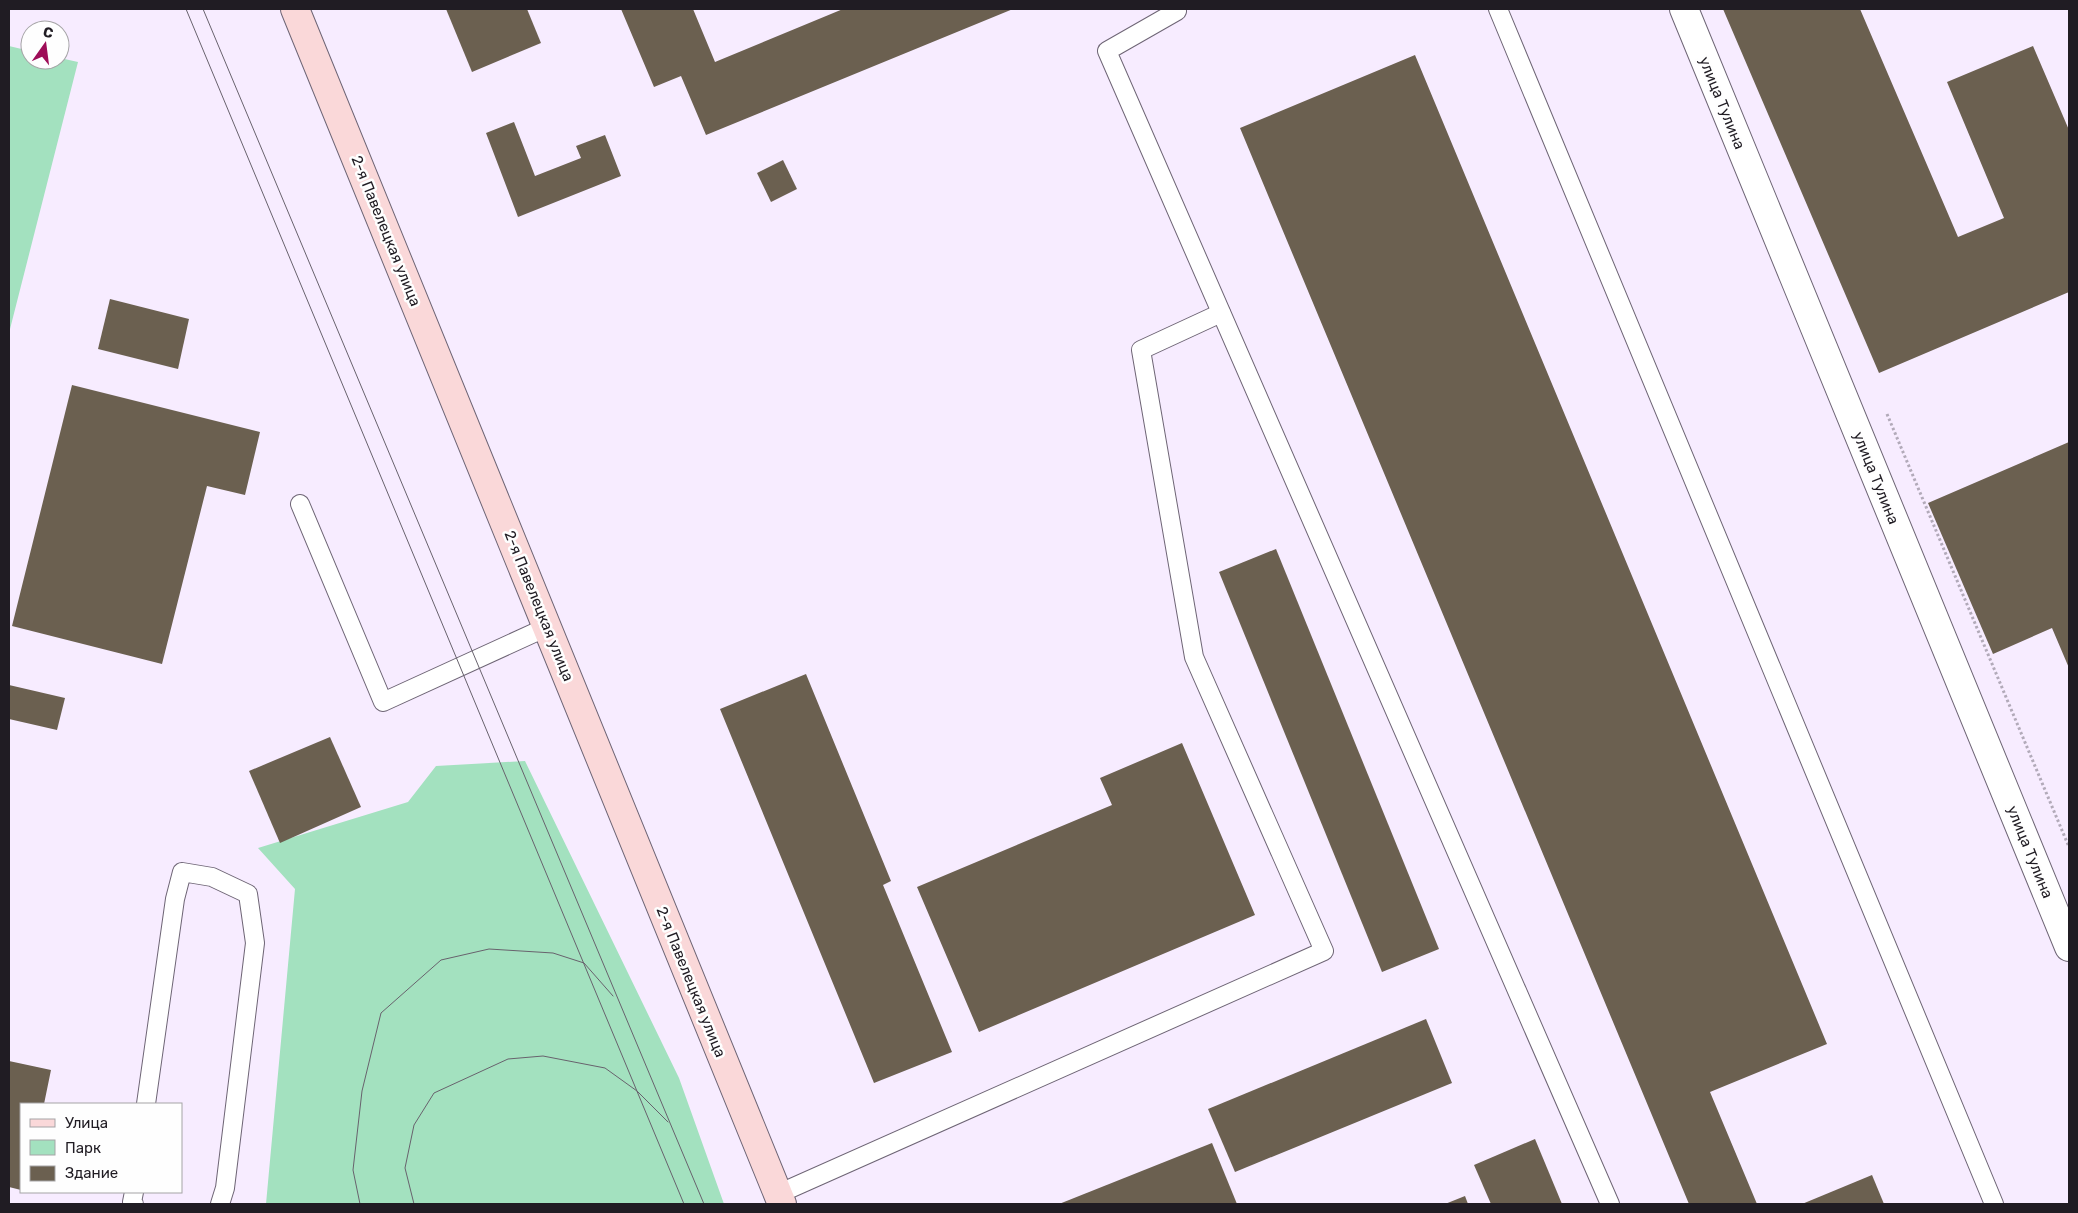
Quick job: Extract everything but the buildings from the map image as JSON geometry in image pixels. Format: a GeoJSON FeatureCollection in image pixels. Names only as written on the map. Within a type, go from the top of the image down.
{"type":"FeatureCollection","features":[{"type":"Feature","properties":{"kind":"main road","name":"2-я Павелецкая улица"},"geometry":{"type":"LineString","coordinates":[[296,9],[780,1199]]}},
{"type":"Feature","properties":{"kind":"street","name":"улица Тулина"},"geometry":{"type":"LineString","coordinates":[[1684,9],[2069,947]]}},
{"type":"Feature","properties":{"kind":"lane"},"geometry":{"type":"LineString","coordinates":[[1176,9],[1177,11],[1107,51],[1610,1204]]}},
{"type":"Feature","properties":{"kind":"lane"},"geometry":{"type":"LineString","coordinates":[[1498,9],[1994,1204]]}},
{"type":"Feature","properties":{"kind":"lane"},"geometry":{"type":"LineString","coordinates":[[780,1199],[1324,952],[1194,657],[1141,350],[1221,313]]}},
{"type":"Feature","properties":{"kind":"lane"},"geometry":{"type":"LineString","coordinates":[[300,504],[383,702],[547,627]]}},
{"type":"Feature","properties":{"kind":"lane"},"geometry":{"type":"LineString","coordinates":[[146,1103],[175,899],[182,872],[212,877],[248,894],[255,943],[225,1188],[220,1204]]}},
{"type":"Feature","properties":{"kind":"path"},"geometry":{"type":"LineString","coordinates":[[1887,414],[2069,847]]}},
{"type":"Feature","properties":{"kind":"green space"},"geometry":{"type":"Polygon","coordinates":[[[9,46],[20,49],[20,70],[70,70],[70,60],[78,62],[9,333],[9,46]]]}},
{"type":"Feature","properties":{"kind":"green space"},"geometry":{"type":"Polygon","coordinates":[[[525,761],[679,1078],[724,1204],[266,1204],[295,889],[258,848],[408,802],[436,766],[525,761]]]}},
{"type":"Feature","properties":{"kind":"tram line"},"geometry":{"type":"LineString","coordinates":[[186,9],[684,1204]]}},
{"type":"Feature","properties":{"kind":"tram line"},"geometry":{"type":"LineString","coordinates":[[203,9],[704,1204]]}},
{"type":"Feature","properties":{"kind":"tram line"},"geometry":{"type":"LineString","coordinates":[[360,1204],[353,1170],[362,1091],[381,1013],[441,960],[489,949],[553,953],[584,963],[613,996]]}},
{"type":"Feature","properties":{"kind":"tram line"},"geometry":{"type":"LineString","coordinates":[[414,1204],[405,1168],[414,1125],[434,1093],[508,1059],[543,1056],[605,1068],[637,1091],[668,1122]]}}]}
